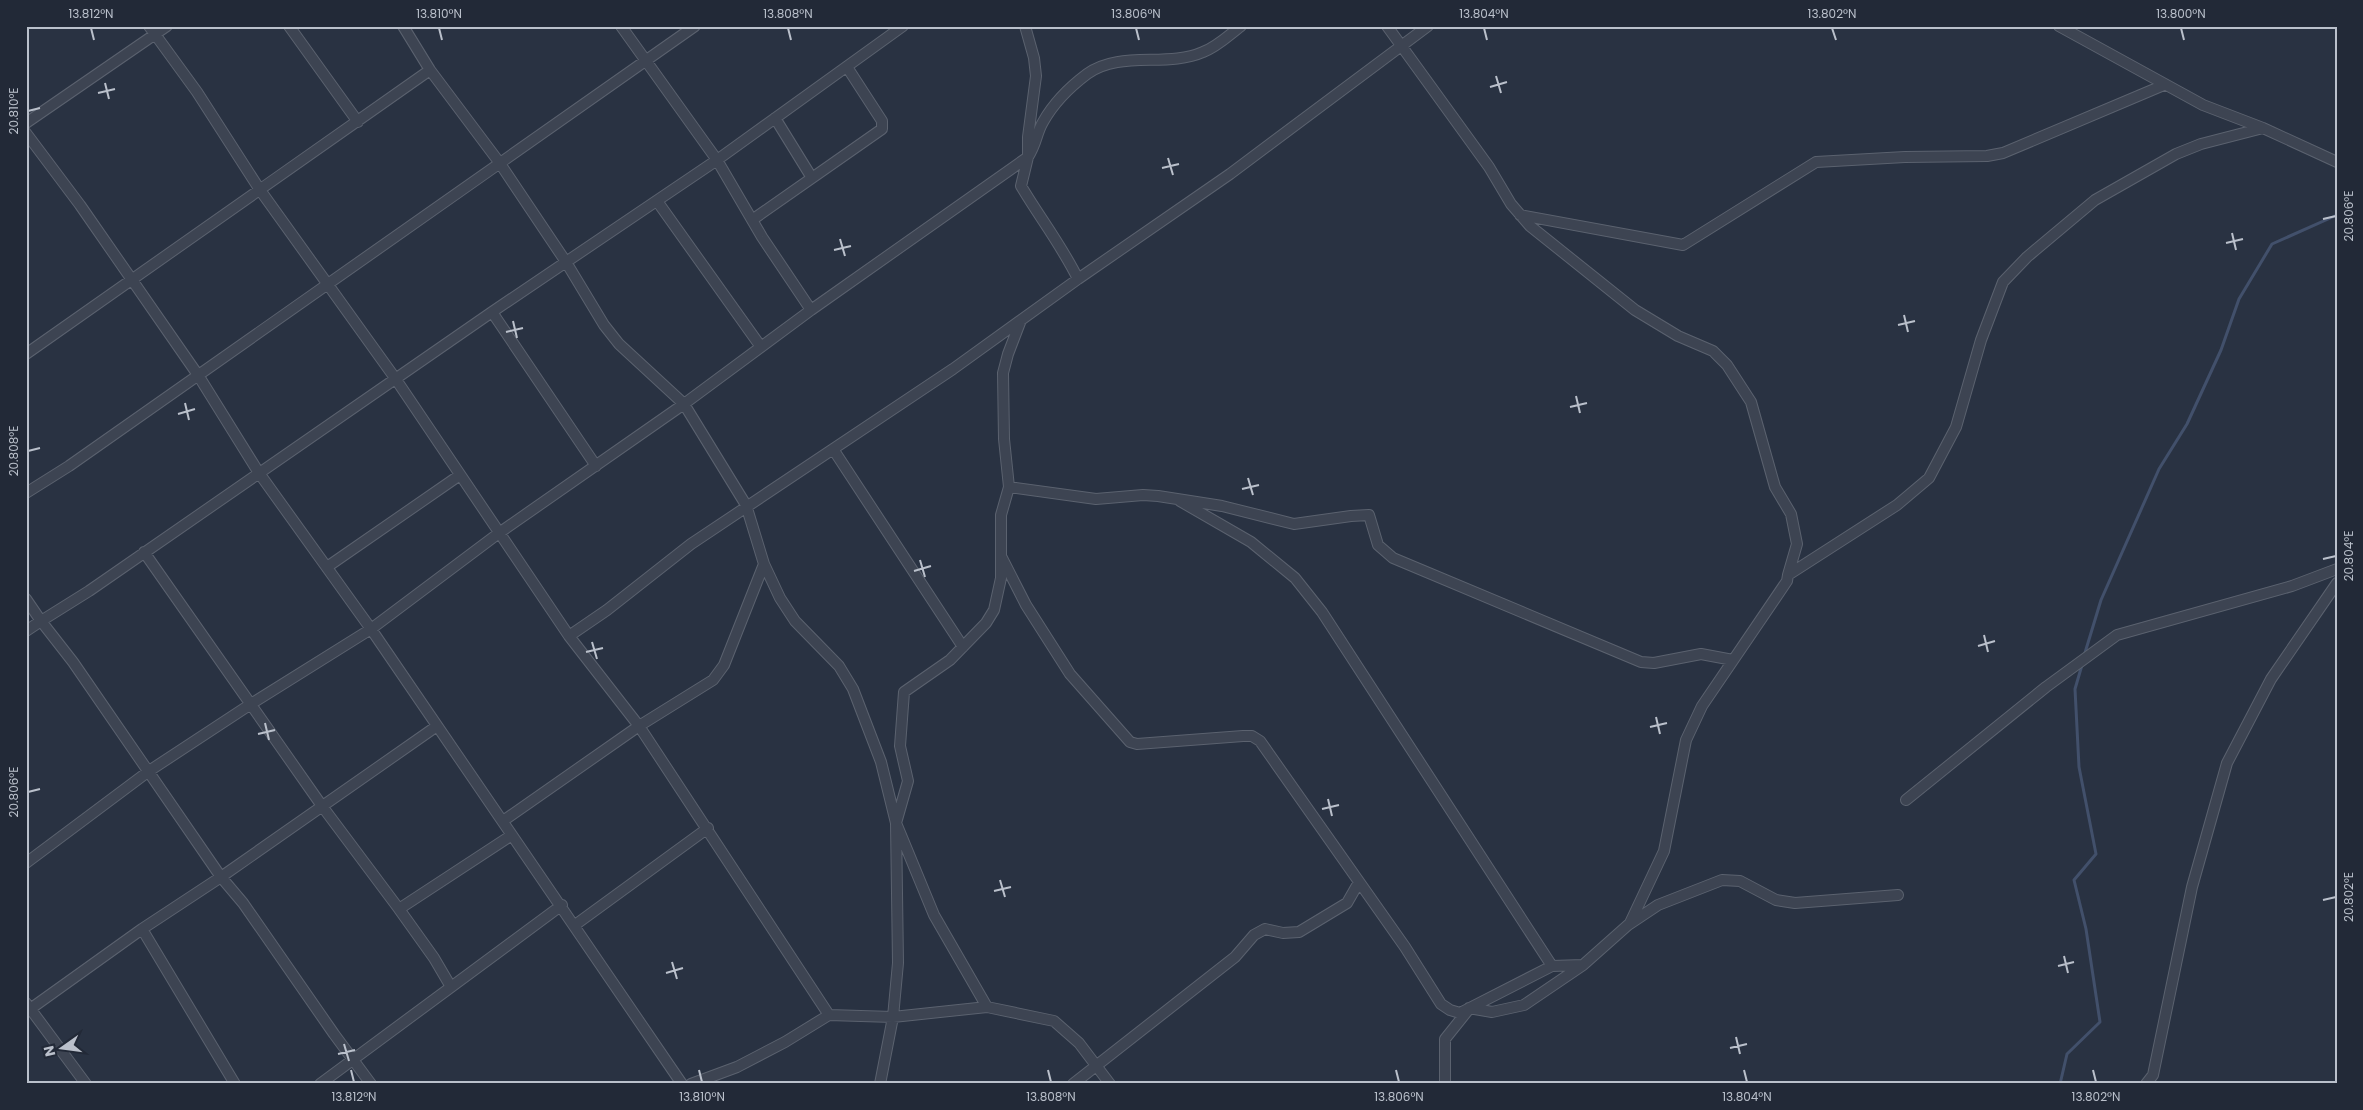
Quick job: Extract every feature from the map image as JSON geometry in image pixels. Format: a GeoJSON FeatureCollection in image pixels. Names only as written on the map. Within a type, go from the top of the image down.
{"type":"FeatureCollection","features":[{"type":"Feature","properties":{"kind":"street"},"geometry":{"type":"LineString","coordinates":[[26,123],[151,30],[167,26]]}},
{"type":"Feature","properties":{"kind":"street"},"geometry":{"type":"LineString","coordinates":[[289,26],[358,122]]}},
{"type":"Feature","properties":{"kind":"street"},"geometry":{"type":"LineString","coordinates":[[403,26],[430,70],[499,162],[619,344],[684,404],[746,505],[764,564],[780,598],[795,621],[839,666],[854,689],[881,762],[896,823],[934,915],[987,1007]]}},
{"type":"Feature","properties":{"kind":"street"},"geometry":{"type":"LineString","coordinates":[[621,26],[717,160],[752,220],[812,310]]}},
{"type":"Feature","properties":{"kind":"street"},"geometry":{"type":"LineString","coordinates":[[26,494],[328,285],[499,162],[695,26]]}},
{"type":"Feature","properties":{"kind":"street"},"geometry":{"type":"LineString","coordinates":[[26,631],[89,591],[395,378],[717,160],[902,26]]}},
{"type":"Feature","properties":{"kind":"street"},"geometry":{"type":"LineString","coordinates":[[1025,26],[1036,76],[1028,137],[1028,157],[1021,186],[1043,222],[1067,255],[1078,279]]}},
{"type":"Feature","properties":{"kind":"street"},"geometry":{"type":"LineString","coordinates":[[26,862],[149,772],[251,704],[371,629],[499,533],[684,404],[812,310],[1028,157],[1035,146],[1043,121],[1059,101],[1089,73],[1128,61],[1176,59],[1203,53],[1241,26]]}},
{"type":"Feature","properties":{"kind":"street"},"geometry":{"type":"LineString","coordinates":[[1386,26],[1489,167],[1520,215],[1635,310],[1678,336],[1713,351],[1727,365],[1751,402],[1775,487],[1791,514],[1797,544],[1786,581],[1702,706],[1686,740],[1664,851],[1628,925]]}},
{"type":"Feature","properties":{"kind":"street"},"geometry":{"type":"LineString","coordinates":[[569,636],[615,604],[746,505],[953,369],[1078,279],[1230,174],[1400,45],[1428,26]]}},
{"type":"Feature","properties":{"kind":"street"},"geometry":{"type":"LineString","coordinates":[[2059,26],[2203,105],[2263,128],[2337,162]]}},
{"type":"Feature","properties":{"kind":"street"},"geometry":{"type":"LineString","coordinates":[[151,30],[197,92],[260,190],[395,378],[569,636],[639,726],[708,828],[829,1015]]}},
{"type":"Feature","properties":{"kind":"street"},"geometry":{"type":"LineString","coordinates":[[752,220],[882,129],[882,122],[847,66]]}},
{"type":"Feature","properties":{"kind":"street"},"geometry":{"type":"LineString","coordinates":[[26,354],[430,70]]}},
{"type":"Feature","properties":{"kind":"street"},"geometry":{"type":"LineString","coordinates":[[1520,215],[1683,245],[1816,162],[1905,157],[1987,156],[2003,153],[2164,85]]}},
{"type":"Feature","properties":{"kind":"street"},"geometry":{"type":"LineString","coordinates":[[775,118],[812,178]]}},
{"type":"Feature","properties":{"kind":"street"},"geometry":{"type":"LineString","coordinates":[[1788,575],[1896,505],[1929,478],[1956,427],[1981,340],[2003,282],[2027,257],[2095,200],[2176,154],[2201,144],[2263,128]]}},
{"type":"Feature","properties":{"kind":"street"},"geometry":{"type":"LineString","coordinates":[[26,133],[198,375],[258,473],[371,629],[682,1084]]}},
{"type":"Feature","properties":{"kind":"street"},"geometry":{"type":"LineString","coordinates":[[657,201],[761,347]]}},
{"type":"Feature","properties":{"kind":"street"},"geometry":{"type":"LineString","coordinates":[[492,312],[596,466]]}},
{"type":"Feature","properties":{"kind":"street"},"geometry":{"type":"LineString","coordinates":[[880,1084],[893,1017],[899,937],[896,823],[908,781],[900,746],[904,692],[950,660],[994,610],[998,599],[1002,558],[1001,515],[1009,487],[1004,439],[1003,373],[1008,354],[1022,320]]}},
{"type":"Feature","properties":{"kind":"street"},"geometry":{"type":"LineString","coordinates":[[832,448],[963,647]]}},
{"type":"Feature","properties":{"kind":"street"},"geometry":{"type":"LineString","coordinates":[[327,567],[460,475]]}},
{"type":"Feature","properties":{"kind":"street"},"geometry":{"type":"LineString","coordinates":[[1009,487],[1096,499],[1143,495],[1177,499],[1222,506],[1294,524],[1369,515],[1378,545],[1394,558],[1641,662],[1654,663],[1702,654],[1732,660]]}},
{"type":"Feature","properties":{"kind":"street"},"geometry":{"type":"LineString","coordinates":[[1177,499],[1252,542],[1300,584],[1322,612],[1552,966]]}},
{"type":"Feature","properties":{"kind":"street"},"geometry":{"type":"LineString","coordinates":[[144,552],[322,806],[434,958],[451,987]]}},
{"type":"Feature","properties":{"kind":"street"},"geometry":{"type":"LineString","coordinates":[[1002,558],[1026,605],[1070,674],[1130,742],[1137,744],[1243,736],[1252,736],[1260,741],[1405,947],[1441,1004],[1450,1010],[1460,1013],[1552,966],[1582,965]]}},
{"type":"Feature","properties":{"kind":"street"},"geometry":{"type":"LineString","coordinates":[[503,821],[639,726],[713,680],[724,665],[764,564]]}},
{"type":"Feature","properties":{"kind":"street"},"geometry":{"type":"LineString","coordinates":[[1906,800],[2046,688],[2117,635],[2292,586],[2337,569]]}},
{"type":"Feature","properties":{"kind":"street"},"geometry":{"type":"LineString","coordinates":[[2146,1084],[2153,1074],[2192,887],[2227,763],[2271,679],[2337,583]]}},
{"type":"Feature","properties":{"kind":"street"},"geometry":{"type":"LineString","coordinates":[[26,599],[73,662],[221,877],[243,903],[371,1084]]}},
{"type":"Feature","properties":{"kind":"street"},"geometry":{"type":"LineString","coordinates":[[86,1084],[28,1008],[221,877],[437,726]]}},
{"type":"Feature","properties":{"kind":"street"},"geometry":{"type":"LineString","coordinates":[[575,926],[708,828]]}},
{"type":"Feature","properties":{"kind":"street"},"geometry":{"type":"LineString","coordinates":[[399,909],[512,835]]}},
{"type":"Feature","properties":{"kind":"street"},"geometry":{"type":"LineString","coordinates":[[1469,1008],[1492,1012],[1524,1005],[1582,965],[1628,925],[1658,904],[1722,880],[1740,881],[1776,900],[1795,903],[1898,895]]}},
{"type":"Feature","properties":{"kind":"street"},"geometry":{"type":"LineString","coordinates":[[1074,1084],[1235,957],[1254,935],[1265,929],[1283,933],[1299,932],[1347,903],[1359,882]]}},
{"type":"Feature","properties":{"kind":"street"},"geometry":{"type":"LineString","coordinates":[[320,1084],[562,906]]}},
{"type":"Feature","properties":{"kind":"street"},"geometry":{"type":"LineString","coordinates":[[142,929],[235,1084]]}},
{"type":"Feature","properties":{"kind":"street"},"geometry":{"type":"LineString","coordinates":[[691,1084],[737,1068],[829,1015],[893,1017],[987,1007],[1054,1021],[1079,1043],[1110,1084]]}},
{"type":"Feature","properties":{"kind":"street"},"geometry":{"type":"LineString","coordinates":[[1445,1084],[1445,1039],[1469,1008]]}},
{"type":"Feature","properties":{"kind":"waterway"},"geometry":{"type":"LineString","coordinates":[[2084,656],[2101,600],[2159,469],[2187,424],[2221,350],[2239,299],[2272,244],[2337,215]]}},
{"type":"Feature","properties":{"kind":"waterway"},"geometry":{"type":"LineString","coordinates":[[2060,1084],[2067,1054],[2100,1022],[2086,929],[2074,880],[2096,854],[2079,767],[2075,689],[2082,665]]}}]}
